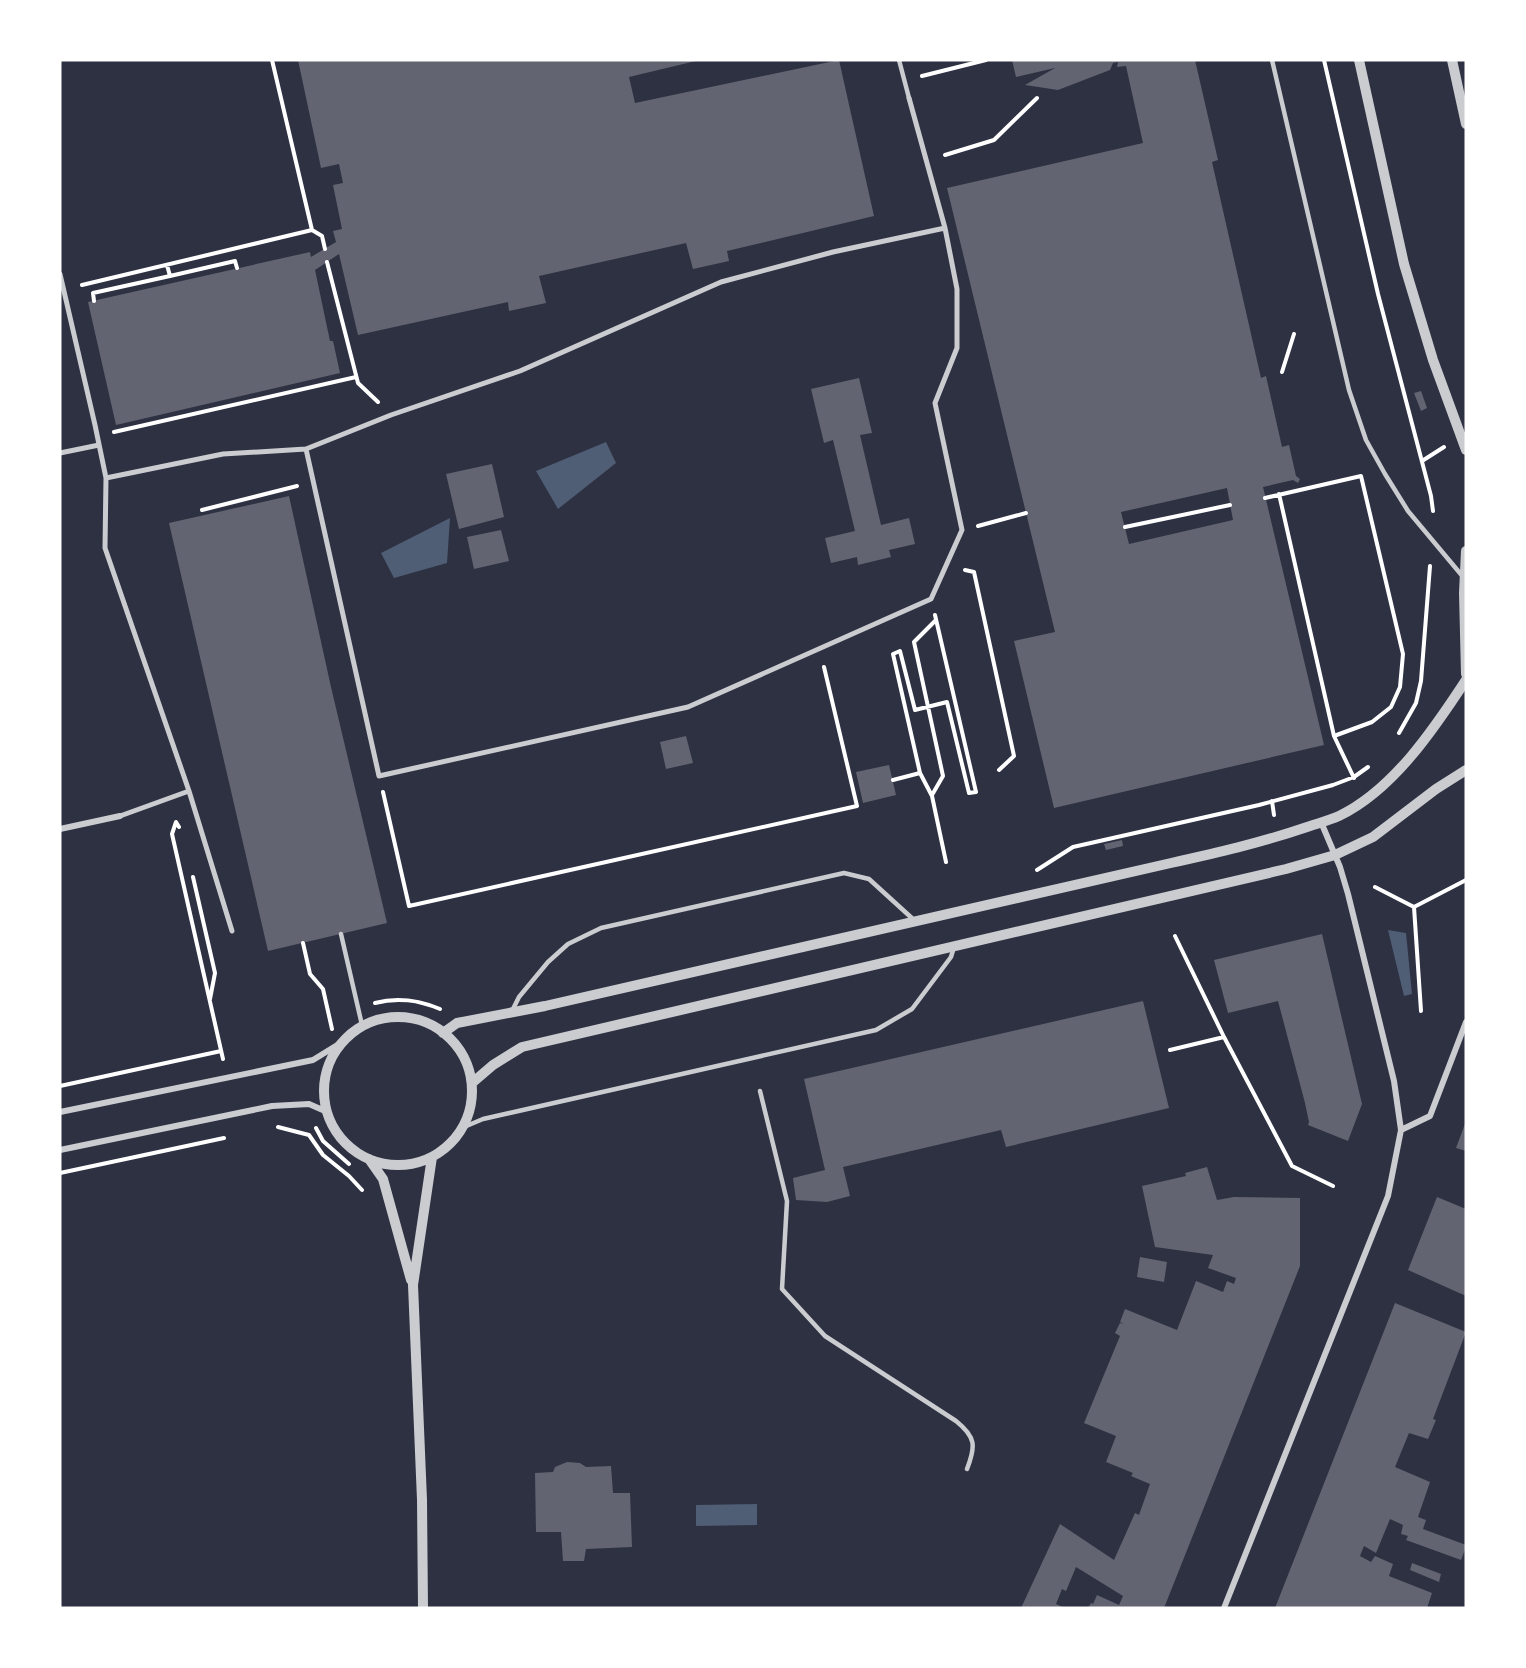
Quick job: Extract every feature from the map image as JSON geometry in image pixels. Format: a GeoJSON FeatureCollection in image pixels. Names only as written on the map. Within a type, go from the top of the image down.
{"type":"FeatureCollection","features":[{"type":"Feature","properties":{"kind":"street"},"geometry":{"type":"LineString","coordinates":[[1359,60],[1404,264],[1433,360],[1466,450]]}},
{"type":"Feature","properties":{"kind":"street"},"geometry":{"type":"LineString","coordinates":[[1452,60],[1466,124]]}},
{"type":"Feature","properties":{"kind":"street"},"geometry":{"type":"LineString","coordinates":[[306,449],[380,776],[688,707],[931,599],[962,530],[935,403],[957,348],[957,289],[945,228],[909,98]]}},
{"type":"Feature","properties":{"kind":"street"},"geometry":{"type":"LineString","coordinates":[[106,478],[223,454],[306,449],[391,415],[520,371],[721,282],[833,252],[945,228]]}},
{"type":"Feature","properties":{"kind":"street"},"geometry":{"type":"LineString","coordinates":[[60,274],[106,478],[105,548],[189,791],[232,931]]}},
{"type":"Feature","properties":{"kind":"street"},"geometry":{"type":"LineString","coordinates":[[60,453],[99,445]]}},
{"type":"Feature","properties":{"kind":"street"},"geometry":{"type":"LineString","coordinates":[[1466,551],[1464,579],[1466,674]]}},
{"type":"Feature","properties":{"kind":"street"},"geometry":{"type":"LineString","coordinates":[[443,1033],[457,1023],[916,922],[1257,843],[1339,816],[1364,800],[1397,772],[1424,743],[1466,680]]}},
{"type":"Feature","properties":{"kind":"street"},"geometry":{"type":"LineString","coordinates":[[472,1083],[493,1065],[522,1047],[1286,869],[1335,855],[1373,837],[1436,789],[1466,770]]}},
{"type":"Feature","properties":{"kind":"street"},"geometry":{"type":"LineString","coordinates":[[60,829],[120,816],[189,791]]}},
{"type":"Feature","properties":{"kind":"street"},"geometry":{"type":"LineString","coordinates":[[1224,1608],[1388,1196],[1401,1130],[1394,1081],[1348,894],[1321,822]]}},
{"type":"Feature","properties":{"kind":"street"},"geometry":{"type":"LineString","coordinates":[[60,1112],[313,1060],[339,1044],[362,1025],[380,1018],[404,1016],[433,1025],[454,1042],[465,1058],[472,1083],[469,1115],[464,1127],[455,1139],[432,1157],[419,1162],[393,1165],[369,1160]]}},
{"type":"Feature","properties":{"kind":"street"},"geometry":{"type":"LineString","coordinates":[[1401,1130],[1430,1116],[1466,1022]]}},
{"type":"Feature","properties":{"kind":"street"},"geometry":{"type":"LineString","coordinates":[[339,1044],[325,1072],[323,1088],[325,1111],[333,1130],[347,1145],[369,1160],[383,1179],[413,1285]]}},
{"type":"Feature","properties":{"kind":"street"},"geometry":{"type":"LineString","coordinates":[[60,1150],[272,1106],[309,1104],[325,1111]]}},
{"type":"Feature","properties":{"kind":"street"},"geometry":{"type":"LineString","coordinates":[[423,1608],[422,1500],[413,1285],[432,1157]]}},
{"type":"Feature","properties":{"kind":"lane"},"geometry":{"type":"LineString","coordinates":[[899,60],[909,98]]}},
{"type":"Feature","properties":{"kind":"lane"},"geometry":{"type":"LineString","coordinates":[[1272,60],[1349,390],[1366,440],[1408,511],[1464,579]]}},
{"type":"Feature","properties":{"kind":"lane"},"geometry":{"type":"LineString","coordinates":[[511,1012],[519,997],[548,962],[568,944],[601,928],[844,873],[869,879],[916,922]]}},
{"type":"Feature","properties":{"kind":"lane"},"geometry":{"type":"LineString","coordinates":[[341,933],[362,1025]]}},
{"type":"Feature","properties":{"kind":"lane"},"geometry":{"type":"LineString","coordinates":[[464,1127],[483,1119],[876,1030],[912,1009],[951,957],[954,945]]}},
{"type":"Feature","properties":{"kind":"lane"},"geometry":{"type":"LineString","coordinates":[[759,1091],[787,1201],[782,1289],[825,1336],[970,1432],[974,1451],[967,1469]]}},
{"type":"Feature","properties":{"kind":"path"},"geometry":{"type":"LineString","coordinates":[[272,60],[312,230],[322,237],[325,249]]}},
{"type":"Feature","properties":{"kind":"path"},"geometry":{"type":"LineString","coordinates":[[904,80],[986,60]]}},
{"type":"Feature","properties":{"kind":"path"},"geometry":{"type":"LineString","coordinates":[[1324,60],[1378,294],[1431,496],[1434,524],[1421,681],[1416,703],[1397,736]]}},
{"type":"Feature","properties":{"kind":"path"},"geometry":{"type":"LineString","coordinates":[[927,160],[994,140],[1037,98]]}},
{"type":"Feature","properties":{"kind":"path"},"geometry":{"type":"LineString","coordinates":[[64,290],[312,230]]}},
{"type":"Feature","properties":{"kind":"path"},"geometry":{"type":"LineString","coordinates":[[94,301],[93,293],[235,261],[237,268]]}},
{"type":"Feature","properties":{"kind":"path"},"geometry":{"type":"LineString","coordinates":[[327,262],[358,383],[391,415]]}},
{"type":"Feature","properties":{"kind":"path"},"geometry":{"type":"LineString","coordinates":[[167,265],[170,276]]}},
{"type":"Feature","properties":{"kind":"path"},"geometry":{"type":"LineString","coordinates":[[1282,372],[1294,334]]}},
{"type":"Feature","properties":{"kind":"path"},"geometry":{"type":"LineString","coordinates":[[98,436],[356,377]]}},
{"type":"Feature","properties":{"kind":"path"},"geometry":{"type":"LineString","coordinates":[[1422,461],[1448,445]]}},
{"type":"Feature","properties":{"kind":"path"},"geometry":{"type":"LineString","coordinates":[[1265,498],[1361,476],[1403,654],[1400,687],[1391,707],[1372,722],[1334,736]]}},
{"type":"Feature","properties":{"kind":"path"},"geometry":{"type":"LineString","coordinates":[[202,510],[314,482]]}},
{"type":"Feature","properties":{"kind":"path"},"geometry":{"type":"LineString","coordinates":[[1279,494],[1334,736],[1354,777]]}},
{"type":"Feature","properties":{"kind":"path"},"geometry":{"type":"LineString","coordinates":[[1125,527],[1230,505]]}},
{"type":"Feature","properties":{"kind":"path"},"geometry":{"type":"LineString","coordinates":[[962,530],[1026,513]]}},
{"type":"Feature","properties":{"kind":"path"},"geometry":{"type":"LineString","coordinates":[[947,564],[974,572],[1014,756],[999,770]]}},
{"type":"Feature","properties":{"kind":"path"},"geometry":{"type":"LineString","coordinates":[[932,796],[942,776],[929,706],[914,642],[936,620],[976,792],[969,793],[946,702],[929,706],[915,710],[900,651],[893,654],[920,773],[932,796],[946,862]]}},
{"type":"Feature","properties":{"kind":"path"},"geometry":{"type":"LineString","coordinates":[[380,776],[409,906],[857,806],[819,649]]}},
{"type":"Feature","properties":{"kind":"path"},"geometry":{"type":"LineString","coordinates":[[1073,847],[1258,805],[1333,785],[1354,777],[1376,761]]}},
{"type":"Feature","properties":{"kind":"path"},"geometry":{"type":"LineString","coordinates":[[893,780],[920,773]]}},
{"type":"Feature","properties":{"kind":"path"},"geometry":{"type":"LineString","coordinates":[[183,831],[176,822],[172,834],[223,1059]]}},
{"type":"Feature","properties":{"kind":"path"},"geometry":{"type":"LineString","coordinates":[[193,875],[215,973],[210,999]]}},
{"type":"Feature","properties":{"kind":"path"},"geometry":{"type":"LineString","coordinates":[[1414,907],[1466,880]]}},
{"type":"Feature","properties":{"kind":"path"},"geometry":{"type":"LineString","coordinates":[[1375,887],[1414,907]]}},
{"type":"Feature","properties":{"kind":"path"},"geometry":{"type":"LineString","coordinates":[[1414,907],[1421,1011]]}},
{"type":"Feature","properties":{"kind":"path"},"geometry":{"type":"LineString","coordinates":[[1175,936],[1224,1037],[1292,1166],[1333,1186]]}},
{"type":"Feature","properties":{"kind":"path"},"geometry":{"type":"LineString","coordinates":[[303,943],[310,974],[322,989],[331,1030],[342,1018],[368,1005],[388,1000],[411,999],[439,1008],[457,1023]]}},
{"type":"Feature","properties":{"kind":"path"},"geometry":{"type":"LineString","coordinates":[[1170,1050],[1224,1037]]}},
{"type":"Feature","properties":{"kind":"path"},"geometry":{"type":"LineString","coordinates":[[60,1086],[221,1051]]}},
{"type":"Feature","properties":{"kind":"path"},"geometry":{"type":"LineString","coordinates":[[313,1122],[323,1141],[352,1167]]}},
{"type":"Feature","properties":{"kind":"path"},"geometry":{"type":"LineString","coordinates":[[268,1129],[279,1126],[309,1135],[322,1155],[349,1176],[366,1200]]}},
{"type":"Feature","properties":{"kind":"path"},"geometry":{"type":"LineString","coordinates":[[60,1173],[233,1136]]}},
{"type":"Feature","properties":{"kind":"water"},"geometry":{"type":"Polygon","coordinates":[[[606,442],[616,463],[558,509],[536,471],[606,442]]]}},
{"type":"Feature","properties":{"kind":"water"},"geometry":{"type":"Polygon","coordinates":[[[450,518],[447,563],[394,578],[381,553],[450,518]]]}},
{"type":"Feature","properties":{"kind":"water"},"geometry":{"type":"Polygon","coordinates":[[[1388,930],[1406,933],[1412,994],[1404,996],[1388,930]]]}},
{"type":"Feature","properties":{"kind":"water"},"geometry":{"type":"Polygon","coordinates":[[[757,1504],[757,1525],[696,1526],[696,1505],[757,1504]]]}},
{"type":"Feature","properties":{"kind":"building"},"geometry":{"type":"Polygon","coordinates":[[[298,60],[700,60],[629,77],[635,103],[839,60],[874,216],[727,251],[729,261],[693,269],[686,243],[539,276],[546,303],[509,311],[508,302],[358,335],[339,254],[315,270],[330,341],[333,341],[340,373],[116,425],[88,302],[310,252],[311,257],[336,242],[333,231],[342,229],[333,185],[343,183],[339,164],[321,168],[298,60]]]}},
{"type":"Feature","properties":{"kind":"building"},"geometry":{"type":"Polygon","coordinates":[[[1012,60],[1195,60],[1218,160],[1212,162],[1261,378],[1266,376],[1282,447],[1289,445],[1296,476],[1300,479],[1298,483],[1293,480],[1263,487],[1324,745],[1054,808],[1014,641],[1055,632],[947,188],[1143,143],[1126,66],[1117,67],[1118,62],[1113,63],[1110,70],[1058,90],[1025,85],[1055,68],[1016,77],[1012,60]],[[1227,488],[1121,512],[1129,544],[1233,520],[1227,488]]]}},
{"type":"Feature","properties":{"kind":"building"},"geometry":{"type":"Polygon","coordinates":[[[859,378],[872,433],[860,435],[881,525],[909,518],[915,544],[889,550],[891,557],[858,565],[857,557],[831,563],[825,538],[855,531],[833,440],[824,443],[811,389],[859,378]]]}},
{"type":"Feature","properties":{"kind":"building"},"geometry":{"type":"Polygon","coordinates":[[[1421,391],[1427,408],[1421,411],[1414,393],[1421,391]]]}},
{"type":"Feature","properties":{"kind":"building"},"geometry":{"type":"Polygon","coordinates":[[[492,464],[504,517],[459,529],[446,474],[492,464]]]}},
{"type":"Feature","properties":{"kind":"building"},"geometry":{"type":"Polygon","coordinates":[[[289,496],[387,923],[268,951],[169,523],[289,496]]]}},
{"type":"Feature","properties":{"kind":"building"},"geometry":{"type":"Polygon","coordinates":[[[501,530],[509,561],[474,569],[467,537],[501,530]]]}},
{"type":"Feature","properties":{"kind":"building"},"geometry":{"type":"Polygon","coordinates":[[[686,736],[693,763],[666,769],[660,742],[686,736]]]}},
{"type":"Feature","properties":{"kind":"building"},"geometry":{"type":"Polygon","coordinates":[[[889,765],[896,795],[863,803],[856,772],[889,765]]]}},
{"type":"Feature","properties":{"kind":"building"},"geometry":{"type":"Polygon","coordinates":[[[1122,840],[1123,846],[1106,850],[1104,844],[1122,840]]]}},
{"type":"Feature","properties":{"kind":"building"},"geometry":{"type":"Polygon","coordinates":[[[1322,934],[1362,1104],[1348,1141],[1308,1125],[1305,1103],[1278,1001],[1228,1013],[1214,960],[1322,934]]]}},
{"type":"Feature","properties":{"kind":"building"},"geometry":{"type":"Polygon","coordinates":[[[1143,1001],[1169,1108],[1006,1147],[1001,1130],[843,1167],[850,1196],[827,1202],[796,1200],[793,1178],[825,1170],[804,1079],[1143,1001]]]}},
{"type":"Feature","properties":{"kind":"building"},"geometry":{"type":"Polygon","coordinates":[[[1466,1121],[1466,1151],[1456,1148],[1466,1121]]]}},
{"type":"Feature","properties":{"kind":"building"},"geometry":{"type":"Polygon","coordinates":[[[1207,1167],[1217,1200],[1234,1197],[1300,1198],[1300,1266],[1164,1608],[1088,1608],[1091,1603],[1093,1604],[1097,1595],[1119,1605],[1123,1596],[1076,1567],[1066,1591],[1062,1589],[1056,1604],[1065,1608],[1021,1608],[1060,1524],[1114,1560],[1135,1513],[1139,1515],[1150,1484],[1131,1476],[1133,1473],[1106,1462],[1116,1436],[1084,1423],[1120,1336],[1115,1333],[1120,1323],[1124,1324],[1120,1322],[1125,1309],[1177,1330],[1196,1281],[1223,1292],[1227,1281],[1234,1284],[1236,1278],[1208,1268],[1213,1255],[1155,1247],[1142,1186],[1186,1176],[1185,1173],[1207,1167]]]}},
{"type":"Feature","properties":{"kind":"building"},"geometry":{"type":"Polygon","coordinates":[[[1437,1197],[1466,1209],[1466,1296],[1408,1270],[1437,1197]]]}},
{"type":"Feature","properties":{"kind":"building"},"geometry":{"type":"Polygon","coordinates":[[[1140,1257],[1167,1262],[1164,1282],[1137,1277],[1140,1257]]]}},
{"type":"Feature","properties":{"kind":"building"},"geometry":{"type":"Polygon","coordinates":[[[1395,1303],[1466,1332],[1433,1419],[1436,1420],[1428,1439],[1409,1433],[1395,1467],[1430,1482],[1418,1517],[1426,1520],[1423,1529],[1466,1545],[1461,1560],[1406,1540],[1408,1536],[1401,1534],[1403,1525],[1390,1519],[1376,1553],[1364,1546],[1360,1556],[1371,1562],[1375,1556],[1393,1564],[1389,1576],[1432,1593],[1427,1608],[1275,1608],[1395,1303]]]}},
{"type":"Feature","properties":{"kind":"building"},"geometry":{"type":"Polygon","coordinates":[[[567,1462],[580,1463],[586,1467],[611,1466],[613,1493],[630,1493],[632,1547],[586,1549],[584,1561],[563,1561],[561,1532],[536,1532],[535,1473],[553,1472],[555,1467],[567,1462]]]}},
{"type":"Feature","properties":{"kind":"building"},"geometry":{"type":"Polygon","coordinates":[[[1412,1563],[1441,1574],[1439,1582],[1410,1570],[1412,1563]]]}}]}
